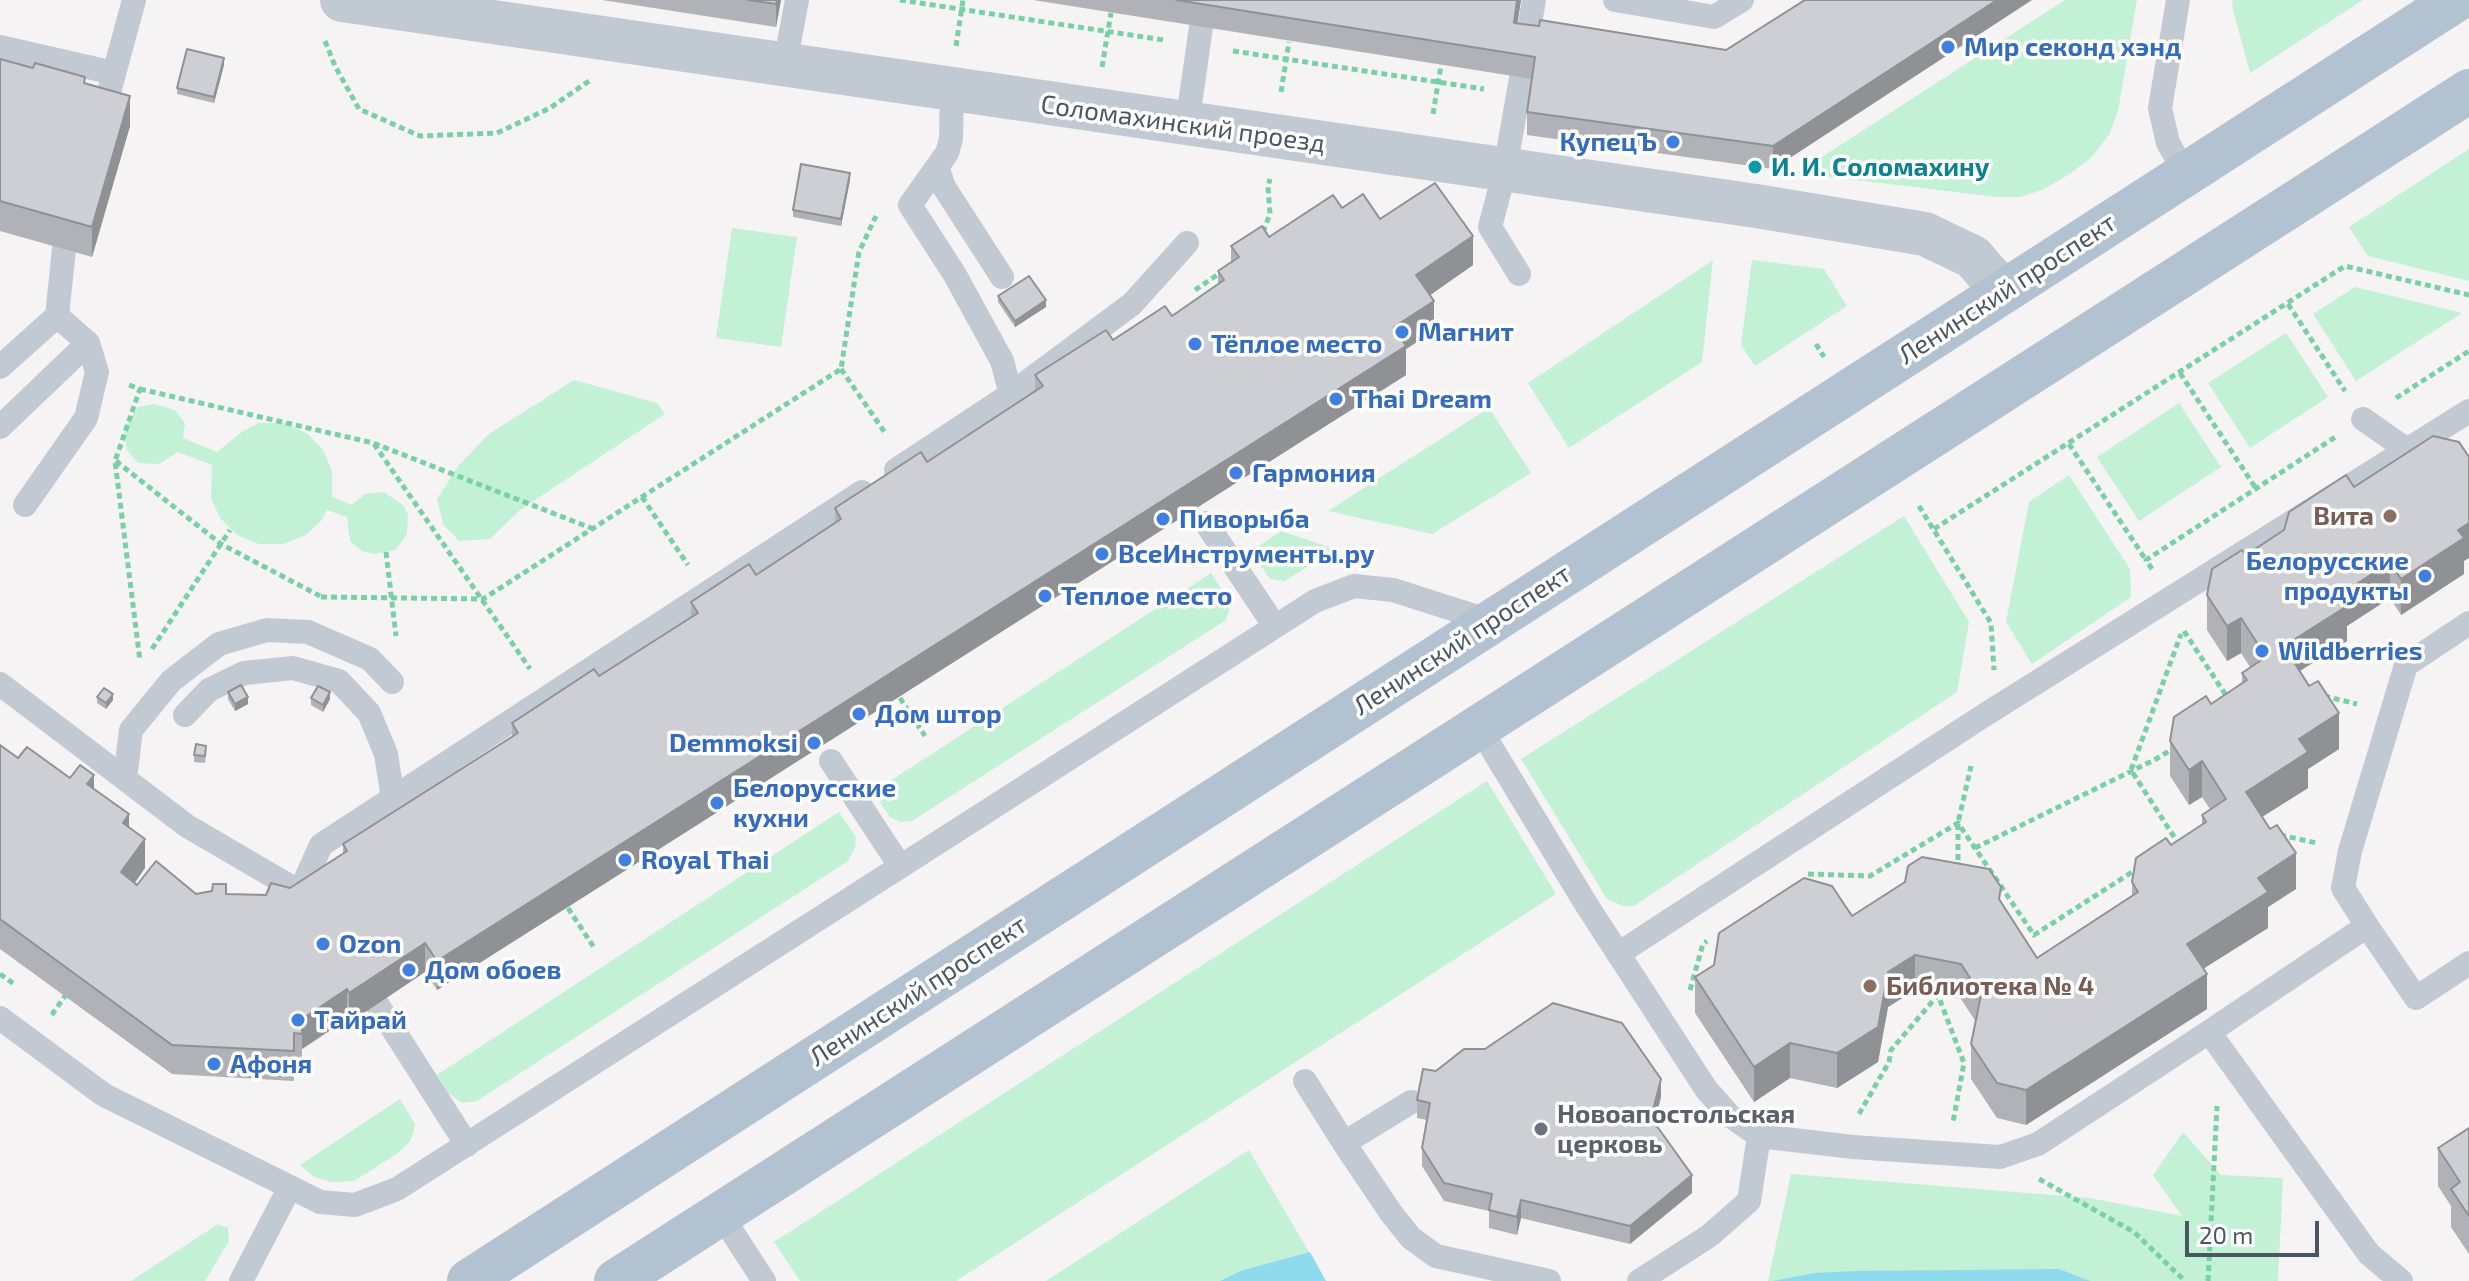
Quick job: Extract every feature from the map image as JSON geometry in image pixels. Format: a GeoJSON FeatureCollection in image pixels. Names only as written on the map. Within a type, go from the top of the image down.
{"type":"FeatureCollection","features":[{"type":"Feature","properties":{"kind":"main road","name":"Ленинский проспект"},"geometry":{"type":"LineString","coordinates":[[469,1281],[2456,0]]}},
{"type":"Feature","properties":{"kind":"main road"},"geometry":{"type":"LineString","coordinates":[[616,1281],[2469,91]]}},
{"type":"Feature","properties":{"kind":"street","name":"Соломахинский проезд"},"geometry":{"type":"LineString","coordinates":[[342,0],[785,64],[953,74],[1187,125],[1756,206],[1925,234],[1973,257],[2003,292]]}},
{"type":"Feature","properties":{"kind":"lane"},"geometry":{"type":"LineString","coordinates":[[102,118],[134,0]]}},
{"type":"Feature","properties":{"kind":"lane"},"geometry":{"type":"LineString","coordinates":[[785,64],[797,0]]}},
{"type":"Feature","properties":{"kind":"lane"},"geometry":{"type":"LineString","coordinates":[[1526,47],[1534,0]]}},
{"type":"Feature","properties":{"kind":"lane"},"geometry":{"type":"LineString","coordinates":[[1615,0],[1714,17],[1742,0]]}},
{"type":"Feature","properties":{"kind":"lane"},"geometry":{"type":"LineString","coordinates":[[2178,0],[2160,108],[2168,143],[2186,174]]}},
{"type":"Feature","properties":{"kind":"lane"},"geometry":{"type":"LineString","coordinates":[[1187,125],[1201,27]]}},
{"type":"Feature","properties":{"kind":"lane"},"geometry":{"type":"LineString","coordinates":[[0,47],[114,73]]}},
{"type":"Feature","properties":{"kind":"lane"},"geometry":{"type":"LineString","coordinates":[[953,74],[951,139],[938,169],[910,205],[955,275],[1002,361],[1011,394]]}},
{"type":"Feature","properties":{"kind":"lane"},"geometry":{"type":"LineString","coordinates":[[1519,274],[1490,227],[1505,170],[1521,78]]}},
{"type":"Feature","properties":{"kind":"lane"},"geometry":{"type":"LineString","coordinates":[[938,169],[944,187],[1002,277]]}},
{"type":"Feature","properties":{"kind":"lane"},"geometry":{"type":"LineString","coordinates":[[0,684],[187,826],[305,898],[321,845],[1011,394],[1132,304],[1187,243]]}},
{"type":"Feature","properties":{"kind":"lane"},"geometry":{"type":"LineString","coordinates":[[0,367],[57,316],[64,249]]}},
{"type":"Feature","properties":{"kind":"lane"},"geometry":{"type":"LineString","coordinates":[[25,505],[86,418],[97,372],[88,343],[57,316]]}},
{"type":"Feature","properties":{"kind":"lane"},"geometry":{"type":"LineString","coordinates":[[0,427],[88,343]]}},
{"type":"Feature","properties":{"kind":"lane"},"geometry":{"type":"LineString","coordinates":[[1618,954],[1970,724],[2469,411]]}},
{"type":"Feature","properties":{"kind":"lane"},"geometry":{"type":"LineString","coordinates":[[2363,419],[2406,449],[2424,477]]}},
{"type":"Feature","properties":{"kind":"lane"},"geometry":{"type":"LineString","coordinates":[[1206,523],[1274,625]]}},
{"type":"Feature","properties":{"kind":"lane"},"geometry":{"type":"LineString","coordinates":[[0,1018],[104,1095],[320,1202],[355,1205],[397,1189],[467,1145],[1315,601],[1354,586],[1393,590],[1490,621]]}},
{"type":"Feature","properties":{"kind":"lane"},"geometry":{"type":"LineString","coordinates":[[2469,623],[2406,665],[2350,851],[2343,888],[2416,998],[2469,963]]}},
{"type":"Feature","properties":{"kind":"lane"},"geometry":{"type":"LineString","coordinates":[[125,779],[131,730],[171,681],[219,644],[267,630],[308,632],[370,659],[392,682]]}},
{"type":"Feature","properties":{"kind":"lane"},"geometry":{"type":"LineString","coordinates":[[185,715],[209,690],[244,673],[293,668],[339,681],[369,713],[386,754],[393,799]]}},
{"type":"Feature","properties":{"kind":"lane"},"geometry":{"type":"LineString","coordinates":[[1479,727],[1618,954],[1706,1089],[1729,1115],[1759,1136],[1853,1147],[2000,1157],[2038,1144],[2215,1039],[2367,926]]}},
{"type":"Feature","properties":{"kind":"lane"},"geometry":{"type":"LineString","coordinates":[[831,761],[900,866]]}},
{"type":"Feature","properties":{"kind":"lane"},"geometry":{"type":"LineString","coordinates":[[377,1004],[467,1145]]}},
{"type":"Feature","properties":{"kind":"lane"},"geometry":{"type":"LineString","coordinates":[[2215,1039],[2369,1254],[2401,1281]]}},
{"type":"Feature","properties":{"kind":"lane"},"geometry":{"type":"LineString","coordinates":[[1305,1081],[1411,1238],[1436,1256],[1549,1281]]}},
{"type":"Feature","properties":{"kind":"lane"},"geometry":{"type":"LineString","coordinates":[[1344,1143],[1411,1102]]}},
{"type":"Feature","properties":{"kind":"lane"},"geometry":{"type":"LineString","coordinates":[[1639,1281],[1709,1236],[1749,1201],[1759,1136]]}},
{"type":"Feature","properties":{"kind":"lane"},"geometry":{"type":"LineString","coordinates":[[241,1281],[290,1187]]}},
{"type":"Feature","properties":{"kind":"lane"},"geometry":{"type":"LineString","coordinates":[[720,1213],[764,1281]]}},
{"type":"Feature","properties":{"kind":"path"},"geometry":{"type":"LineString","coordinates":[[953,74],[963,0]]}},
{"type":"Feature","properties":{"kind":"path"},"geometry":{"type":"LineString","coordinates":[[1100,80],[1111,13]]}},
{"type":"Feature","properties":{"kind":"path"},"geometry":{"type":"LineString","coordinates":[[324,39],[359,109],[420,136],[497,133],[550,108],[598,75]]}},
{"type":"Feature","properties":{"kind":"path"},"geometry":{"type":"LineString","coordinates":[[1279,105],[1289,42]]}},
{"type":"Feature","properties":{"kind":"path"},"geometry":{"type":"LineString","coordinates":[[1430,126],[1441,65]]}},
{"type":"Feature","properties":{"kind":"path"},"geometry":{"type":"LineString","coordinates":[[1268,187],[1268,219]]}},
{"type":"Feature","properties":{"kind":"path"},"geometry":{"type":"LineString","coordinates":[[855,389],[841,369],[859,252],[878,212]]}},
{"type":"Feature","properties":{"kind":"path"},"geometry":{"type":"LineString","coordinates":[[1919,506],[1934,529],[2345,266],[2469,295]]}},
{"type":"Feature","properties":{"kind":"path"},"geometry":{"type":"LineString","coordinates":[[2288,304],[2363,419]]}},
{"type":"Feature","properties":{"kind":"path"},"geometry":{"type":"LineString","coordinates":[[2146,560],[2469,351]]}},
{"type":"Feature","properties":{"kind":"path"},"geometry":{"type":"LineString","coordinates":[[307,598],[483,599],[841,369]]}},
{"type":"Feature","properties":{"kind":"path"},"geometry":{"type":"LineString","coordinates":[[2180,373],[2255,487]]}},
{"type":"Feature","properties":{"kind":"path"},"geometry":{"type":"LineString","coordinates":[[125,384],[373,443],[591,528]]}},
{"type":"Feature","properties":{"kind":"path"},"geometry":{"type":"LineString","coordinates":[[140,389],[115,461],[140,666]]}},
{"type":"Feature","properties":{"kind":"path"},"geometry":{"type":"LineString","coordinates":[[373,443],[497,620]]}},
{"type":"Feature","properties":{"kind":"path"},"geometry":{"type":"LineString","coordinates":[[2069,444],[2158,579],[2165,601],[2234,709]]}},
{"type":"Feature","properties":{"kind":"path"},"geometry":{"type":"LineString","coordinates":[[115,461],[221,544],[322,597]]}},
{"type":"Feature","properties":{"kind":"path"},"geometry":{"type":"LineString","coordinates":[[642,497],[656,518]]}},
{"type":"Feature","properties":{"kind":"path"},"geometry":{"type":"LineString","coordinates":[[140,666],[230,530]]}},
{"type":"Feature","properties":{"kind":"path"},"geometry":{"type":"LineString","coordinates":[[386,552],[396,639]]}},
{"type":"Feature","properties":{"kind":"path"},"geometry":{"type":"LineString","coordinates":[[2131,770],[2183,629]]}},
{"type":"Feature","properties":{"kind":"path"},"geometry":{"type":"LineString","coordinates":[[140,666],[164,647]]}},
{"type":"Feature","properties":{"kind":"path"},"geometry":{"type":"LineString","coordinates":[[2315,693],[2392,713]]}},
{"type":"Feature","properties":{"kind":"path"},"geometry":{"type":"LineString","coordinates":[[900,698],[925,736]]}},
{"type":"Feature","properties":{"kind":"path"},"geometry":{"type":"LineString","coordinates":[[1975,848],[2156,759],[2182,742]]}},
{"type":"Feature","properties":{"kind":"path"},"geometry":{"type":"LineString","coordinates":[[2131,770],[2178,843]]}},
{"type":"Feature","properties":{"kind":"path"},"geometry":{"type":"LineString","coordinates":[[1797,881],[1809,873],[1870,876],[1958,823],[2034,935],[2139,868]]}},
{"type":"Feature","properties":{"kind":"path"},"geometry":{"type":"LineString","coordinates":[[2277,834],[2350,851]]}},
{"type":"Feature","properties":{"kind":"path"},"geometry":{"type":"LineString","coordinates":[[2165,851],[2187,838]]}},
{"type":"Feature","properties":{"kind":"path"},"geometry":{"type":"LineString","coordinates":[[568,908],[595,949]]}},
{"type":"Feature","properties":{"kind":"path"},"geometry":{"type":"LineString","coordinates":[[1690,990],[1703,944],[1714,937]]}},
{"type":"Feature","properties":{"kind":"path"},"geometry":{"type":"LineString","coordinates":[[1853,1147],[1860,1111],[1889,1062],[1891,1050],[1938,995],[1964,1063],[1962,1076]]}},
{"type":"Feature","properties":{"kind":"path"},"geometry":{"type":"LineString","coordinates":[[2208,1281],[2215,1039]]}},
{"type":"Feature","properties":{"kind":"path"},"geometry":{"type":"LineString","coordinates":[[2000,1157],[2134,1232],[2185,1281]]}},
{"type":"Feature","properties":{"kind":"green space"},"geometry":{"type":"Polygon","coordinates":[[[2065,0],[2137,0],[2118,111],[2109,135],[2091,158],[2068,175],[2042,190],[2020,197],[1997,197],[1797,173],[2065,0]]]}},
{"type":"Feature","properties":{"kind":"green space"},"geometry":{"type":"Polygon","coordinates":[[[2233,0],[2363,0],[2250,73],[2233,0]]]}},
{"type":"Feature","properties":{"kind":"green space"},"geometry":{"type":"Polygon","coordinates":[[[2469,149],[2469,281],[2368,256],[2349,227],[2469,149]]]}},
{"type":"Feature","properties":{"kind":"green space"},"geometry":{"type":"Polygon","coordinates":[[[732,228],[797,237],[781,347],[716,338],[732,228]]]}},
{"type":"Feature","properties":{"kind":"green space"},"geometry":{"type":"Polygon","coordinates":[[[1713,260],[1702,362],[1569,448],[1528,383],[1713,260]]]}},
{"type":"Feature","properties":{"kind":"green space"},"geometry":{"type":"Polygon","coordinates":[[[1752,260],[1824,269],[1847,306],[1755,366],[1741,345],[1752,260]]]}},
{"type":"Feature","properties":{"kind":"green space"},"geometry":{"type":"Polygon","coordinates":[[[2355,287],[2462,313],[2356,381],[2313,314],[2355,287]]]}},
{"type":"Feature","properties":{"kind":"green space"},"geometry":{"type":"Polygon","coordinates":[[[2286,333],[2328,397],[2250,448],[2208,383],[2286,333]]]}},
{"type":"Feature","properties":{"kind":"green space"},"geometry":{"type":"Polygon","coordinates":[[[574,380],[657,403],[665,414],[520,510],[490,539],[459,541],[443,524],[437,499],[459,465],[489,434],[574,380]]]}},
{"type":"Feature","properties":{"kind":"green space"},"geometry":{"type":"Polygon","coordinates":[[[2179,403],[2221,467],[2139,521],[2097,457],[2179,403]]]}},
{"type":"Feature","properties":{"kind":"green space"},"geometry":{"type":"Polygon","coordinates":[[[154,404],[175,410],[185,423],[183,438],[217,452],[243,431],[259,423],[285,423],[308,434],[323,450],[332,471],[332,497],[352,505],[365,494],[384,492],[404,506],[408,515],[407,534],[395,550],[374,554],[362,551],[350,541],[347,517],[327,510],[321,521],[306,535],[283,544],[259,544],[237,535],[220,518],[211,498],[212,465],[178,452],[159,464],[138,463],[127,450],[126,425],[138,407],[154,404]]]}},
{"type":"Feature","properties":{"kind":"green space"},"geometry":{"type":"Polygon","coordinates":[[[1489,408],[1531,473],[1432,534],[1328,511],[1489,408]]]}},
{"type":"Feature","properties":{"kind":"green space"},"geometry":{"type":"Polygon","coordinates":[[[2069,475],[2130,569],[2131,597],[2032,664],[2006,622],[2029,502],[2069,475]]]}},
{"type":"Feature","properties":{"kind":"green space"},"geometry":{"type":"Polygon","coordinates":[[[1904,516],[1969,622],[1957,692],[1634,906],[1623,906],[1607,899],[1521,759],[1904,516]]]}},
{"type":"Feature","properties":{"kind":"green space"},"geometry":{"type":"Polygon","coordinates":[[[1281,531],[1335,549],[1285,581],[1270,579],[1251,551],[1281,531]]]}},
{"type":"Feature","properties":{"kind":"green space"},"geometry":{"type":"Polygon","coordinates":[[[1211,573],[1231,604],[1226,620],[912,821],[900,822],[890,817],[873,792],[1211,573]]]}},
{"type":"Feature","properties":{"kind":"green space"},"geometry":{"type":"Polygon","coordinates":[[[1487,781],[1556,894],[956,1281],[800,1281],[774,1242],[1487,781]]]}},
{"type":"Feature","properties":{"kind":"green space"},"geometry":{"type":"Polygon","coordinates":[[[839,812],[856,837],[855,848],[848,861],[477,1101],[462,1103],[449,1094],[437,1075],[839,812]]]}},
{"type":"Feature","properties":{"kind":"green space"},"geometry":{"type":"Polygon","coordinates":[[[400,1099],[415,1124],[411,1140],[398,1153],[354,1181],[332,1182],[314,1177],[300,1165],[400,1099]]]}},
{"type":"Feature","properties":{"kind":"green space"},"geometry":{"type":"Polygon","coordinates":[[[2183,1132],[2221,1175],[2283,1178],[2278,1281],[1768,1281],[1791,1174],[2090,1198],[2182,1216],[2153,1175],[2183,1132]]]}},
{"type":"Feature","properties":{"kind":"green space"},"geometry":{"type":"Polygon","coordinates":[[[1249,1150],[1326,1281],[1046,1281],[1249,1150]]]}},
{"type":"Feature","properties":{"kind":"green space"},"geometry":{"type":"Polygon","coordinates":[[[218,1224],[228,1228],[229,1241],[205,1281],[131,1281],[218,1224]]]}},
{"type":"Feature","properties":{"kind":"water"},"geometry":{"type":"Polygon","coordinates":[[[1310,1252],[1326,1281],[1220,1281],[1243,1270],[1310,1252]]]}},
{"type":"Feature","properties":{"kind":"water"},"geometry":{"type":"Polygon","coordinates":[[[2059,1269],[2090,1281],[1773,1281],[1814,1273],[1854,1271],[2059,1269]]]}},
{"type":"Feature","properties":{"kind":"building"},"geometry":{"type":"Polygon","coordinates":[[[748,0],[777,0],[776,4],[748,0]]]}},
{"type":"Feature","properties":{"kind":"building"},"geometry":{"type":"Polygon","coordinates":[[[1176,0],[1517,0],[1514,23],[1539,26],[1540,20],[1726,50],[1805,0],[1997,0],[1773,146],[1527,112],[1535,57],[1176,0]]]}},
{"type":"Feature","properties":{"kind":"building"},"geometry":{"type":"Polygon","coordinates":[[[187,49],[224,58],[214,97],[177,88],[187,49]]]}},
{"type":"Feature","properties":{"kind":"building"},"geometry":{"type":"Polygon","coordinates":[[[0,59],[33,68],[35,63],[85,77],[84,83],[130,96],[92,227],[0,201],[0,59]]]}},
{"type":"Feature","properties":{"kind":"building"},"geometry":{"type":"Polygon","coordinates":[[[801,164],[850,173],[841,219],[793,210],[801,164]]]}},
{"type":"Feature","properties":{"kind":"building"},"geometry":{"type":"Polygon","coordinates":[[[1435,183],[1473,236],[1416,275],[1434,301],[1394,327],[1406,346],[437,961],[425,943],[349,993],[347,989],[302,1019],[302,1034],[294,1033],[294,1051],[172,1045],[0,919],[0,745],[18,758],[27,747],[70,778],[80,765],[94,775],[87,784],[129,814],[123,823],[145,839],[121,872],[137,885],[156,861],[196,894],[212,891],[213,884],[226,884],[226,894],[266,895],[271,883],[290,888],[347,851],[343,844],[518,733],[512,723],[594,669],[599,676],[698,613],[691,602],[749,564],[756,575],[841,519],[835,508],[921,452],[927,462],[1043,386],[1035,375],[1106,330],[1113,340],[1165,306],[1172,316],[1224,280],[1218,271],[1239,257],[1231,246],[1262,226],[1269,237],[1333,195],[1342,208],[1363,194],[1380,219],[1435,183]]]}},
{"type":"Feature","properties":{"kind":"building"},"geometry":{"type":"Polygon","coordinates":[[[1029,276],[1046,300],[1015,321],[998,296],[1029,276]]]}},
{"type":"Feature","properties":{"kind":"building"},"geometry":{"type":"Polygon","coordinates":[[[2433,436],[2459,442],[2469,457],[2469,523],[2458,530],[2464,538],[2401,579],[2390,562],[2340,595],[2347,606],[2284,646],[2309,686],[2318,681],[2339,713],[2299,739],[2308,752],[2246,792],[2270,829],[2277,825],[2296,853],[2258,878],[2268,892],[2187,944],[2207,974],[2026,1090],[1997,1083],[1971,1044],[1981,995],[1961,964],[1915,955],[1888,972],[1878,1027],[1837,1053],[1790,1043],[1754,1067],[1695,977],[1714,965],[1719,933],[1804,878],[1832,886],[1852,916],[1905,882],[1908,866],[1922,857],[1989,869],[2001,887],[1999,899],[2037,958],[2138,892],[2132,882],[2136,858],[2166,838],[2171,845],[2206,822],[2202,815],[2226,799],[2202,761],[2189,770],[2170,741],[2174,717],[2206,696],[2211,704],[2247,680],[2242,673],[2266,657],[2241,618],[2227,626],[2207,595],[2212,569],[2242,550],[2246,555],[2284,530],[2289,512],[2346,475],[2354,487],[2433,436]]]}},
{"type":"Feature","properties":{"kind":"building"},"geometry":{"type":"Polygon","coordinates":[[[241,685],[248,697],[235,704],[228,692],[241,685]]]}},
{"type":"Feature","properties":{"kind":"building"},"geometry":{"type":"Polygon","coordinates":[[[318,686],[330,692],[323,705],[311,698],[318,686]]]}},
{"type":"Feature","properties":{"kind":"building"},"geometry":{"type":"Polygon","coordinates":[[[104,688],[113,694],[106,703],[97,697],[104,688]]]}},
{"type":"Feature","properties":{"kind":"building"},"geometry":{"type":"Polygon","coordinates":[[[196,744],[206,746],[205,756],[194,755],[196,744]]]}},
{"type":"Feature","properties":{"kind":"building","name":"Новоапостольская церковь"},"geometry":{"type":"Polygon","coordinates":[[[1553,1003],[1622,1023],[1661,1079],[1651,1118],[1692,1175],[1630,1226],[1521,1200],[1517,1217],[1489,1210],[1492,1194],[1444,1183],[1422,1148],[1430,1103],[1417,1100],[1423,1069],[1436,1071],[1464,1049],[1485,1049],[1553,1003]]]}},
{"type":"Feature","properties":{"kind":"building"},"geometry":{"type":"Polygon","coordinates":[[[2469,1128],[2469,1216],[2451,1189],[2460,1182],[2438,1148],[2469,1128]]]}},
{"type":"Feature","properties":{"kind":"place","name":"Мир секонд хэнд"},"geometry":{"type":"Point","coordinates":[1948,47]}},
{"type":"Feature","properties":{"kind":"place","name":"КупецЪ"},"geometry":{"type":"Point","coordinates":[1673,142]}},
{"type":"Feature","properties":{"kind":"place","name":"И. И. Соломахину"},"geometry":{"type":"Point","coordinates":[1755,167]}},
{"type":"Feature","properties":{"kind":"place","name":"Магнит"},"geometry":{"type":"Point","coordinates":[1402,332]}},
{"type":"Feature","properties":{"kind":"place","name":"Тёплое место"},"geometry":{"type":"Point","coordinates":[1195,344]}},
{"type":"Feature","properties":{"kind":"place","name":"Thai Dream"},"geometry":{"type":"Point","coordinates":[1336,399]}},
{"type":"Feature","properties":{"kind":"place","name":"Гармония"},"geometry":{"type":"Point","coordinates":[1236,473]}},
{"type":"Feature","properties":{"kind":"place","name":"Вита"},"geometry":{"type":"Point","coordinates":[2390,516]}},
{"type":"Feature","properties":{"kind":"place","name":"Пиворыба"},"geometry":{"type":"Point","coordinates":[1163,519]}},
{"type":"Feature","properties":{"kind":"place","name":"ВсеИнструменты.ру"},"geometry":{"type":"Point","coordinates":[1102,554]}},
{"type":"Feature","properties":{"kind":"place","name":"Белорусские продукты"},"geometry":{"type":"Point","coordinates":[2425,576]}},
{"type":"Feature","properties":{"kind":"place","name":"Теплое место"},"geometry":{"type":"Point","coordinates":[1045,596]}},
{"type":"Feature","properties":{"kind":"place","name":"Wildberries"},"geometry":{"type":"Point","coordinates":[2262,651]}},
{"type":"Feature","properties":{"kind":"place","name":"Дом штор"},"geometry":{"type":"Point","coordinates":[859,714]}},
{"type":"Feature","properties":{"kind":"place","name":"Demmoksi"},"geometry":{"type":"Point","coordinates":[814,743]}},
{"type":"Feature","properties":{"kind":"place","name":"Белорусские кухни"},"geometry":{"type":"Point","coordinates":[717,803]}},
{"type":"Feature","properties":{"kind":"place","name":"Royal Thai"},"geometry":{"type":"Point","coordinates":[625,860]}},
{"type":"Feature","properties":{"kind":"place","name":"Ozon"},"geometry":{"type":"Point","coordinates":[323,944]}},
{"type":"Feature","properties":{"kind":"place","name":"Дом обоев"},"geometry":{"type":"Point","coordinates":[409,970]}},
{"type":"Feature","properties":{"kind":"place","name":"Библиотека № 4"},"geometry":{"type":"Point","coordinates":[1870,986]}},
{"type":"Feature","properties":{"kind":"place","name":"Тайрай"},"geometry":{"type":"Point","coordinates":[298,1020]}},
{"type":"Feature","properties":{"kind":"place","name":"Афоня"},"geometry":{"type":"Point","coordinates":[214,1064]}},
{"type":"Feature","properties":{"kind":"place","name":"Новоапостольская церковь"},"geometry":{"type":"Point","coordinates":[1541,1129]}}]}
